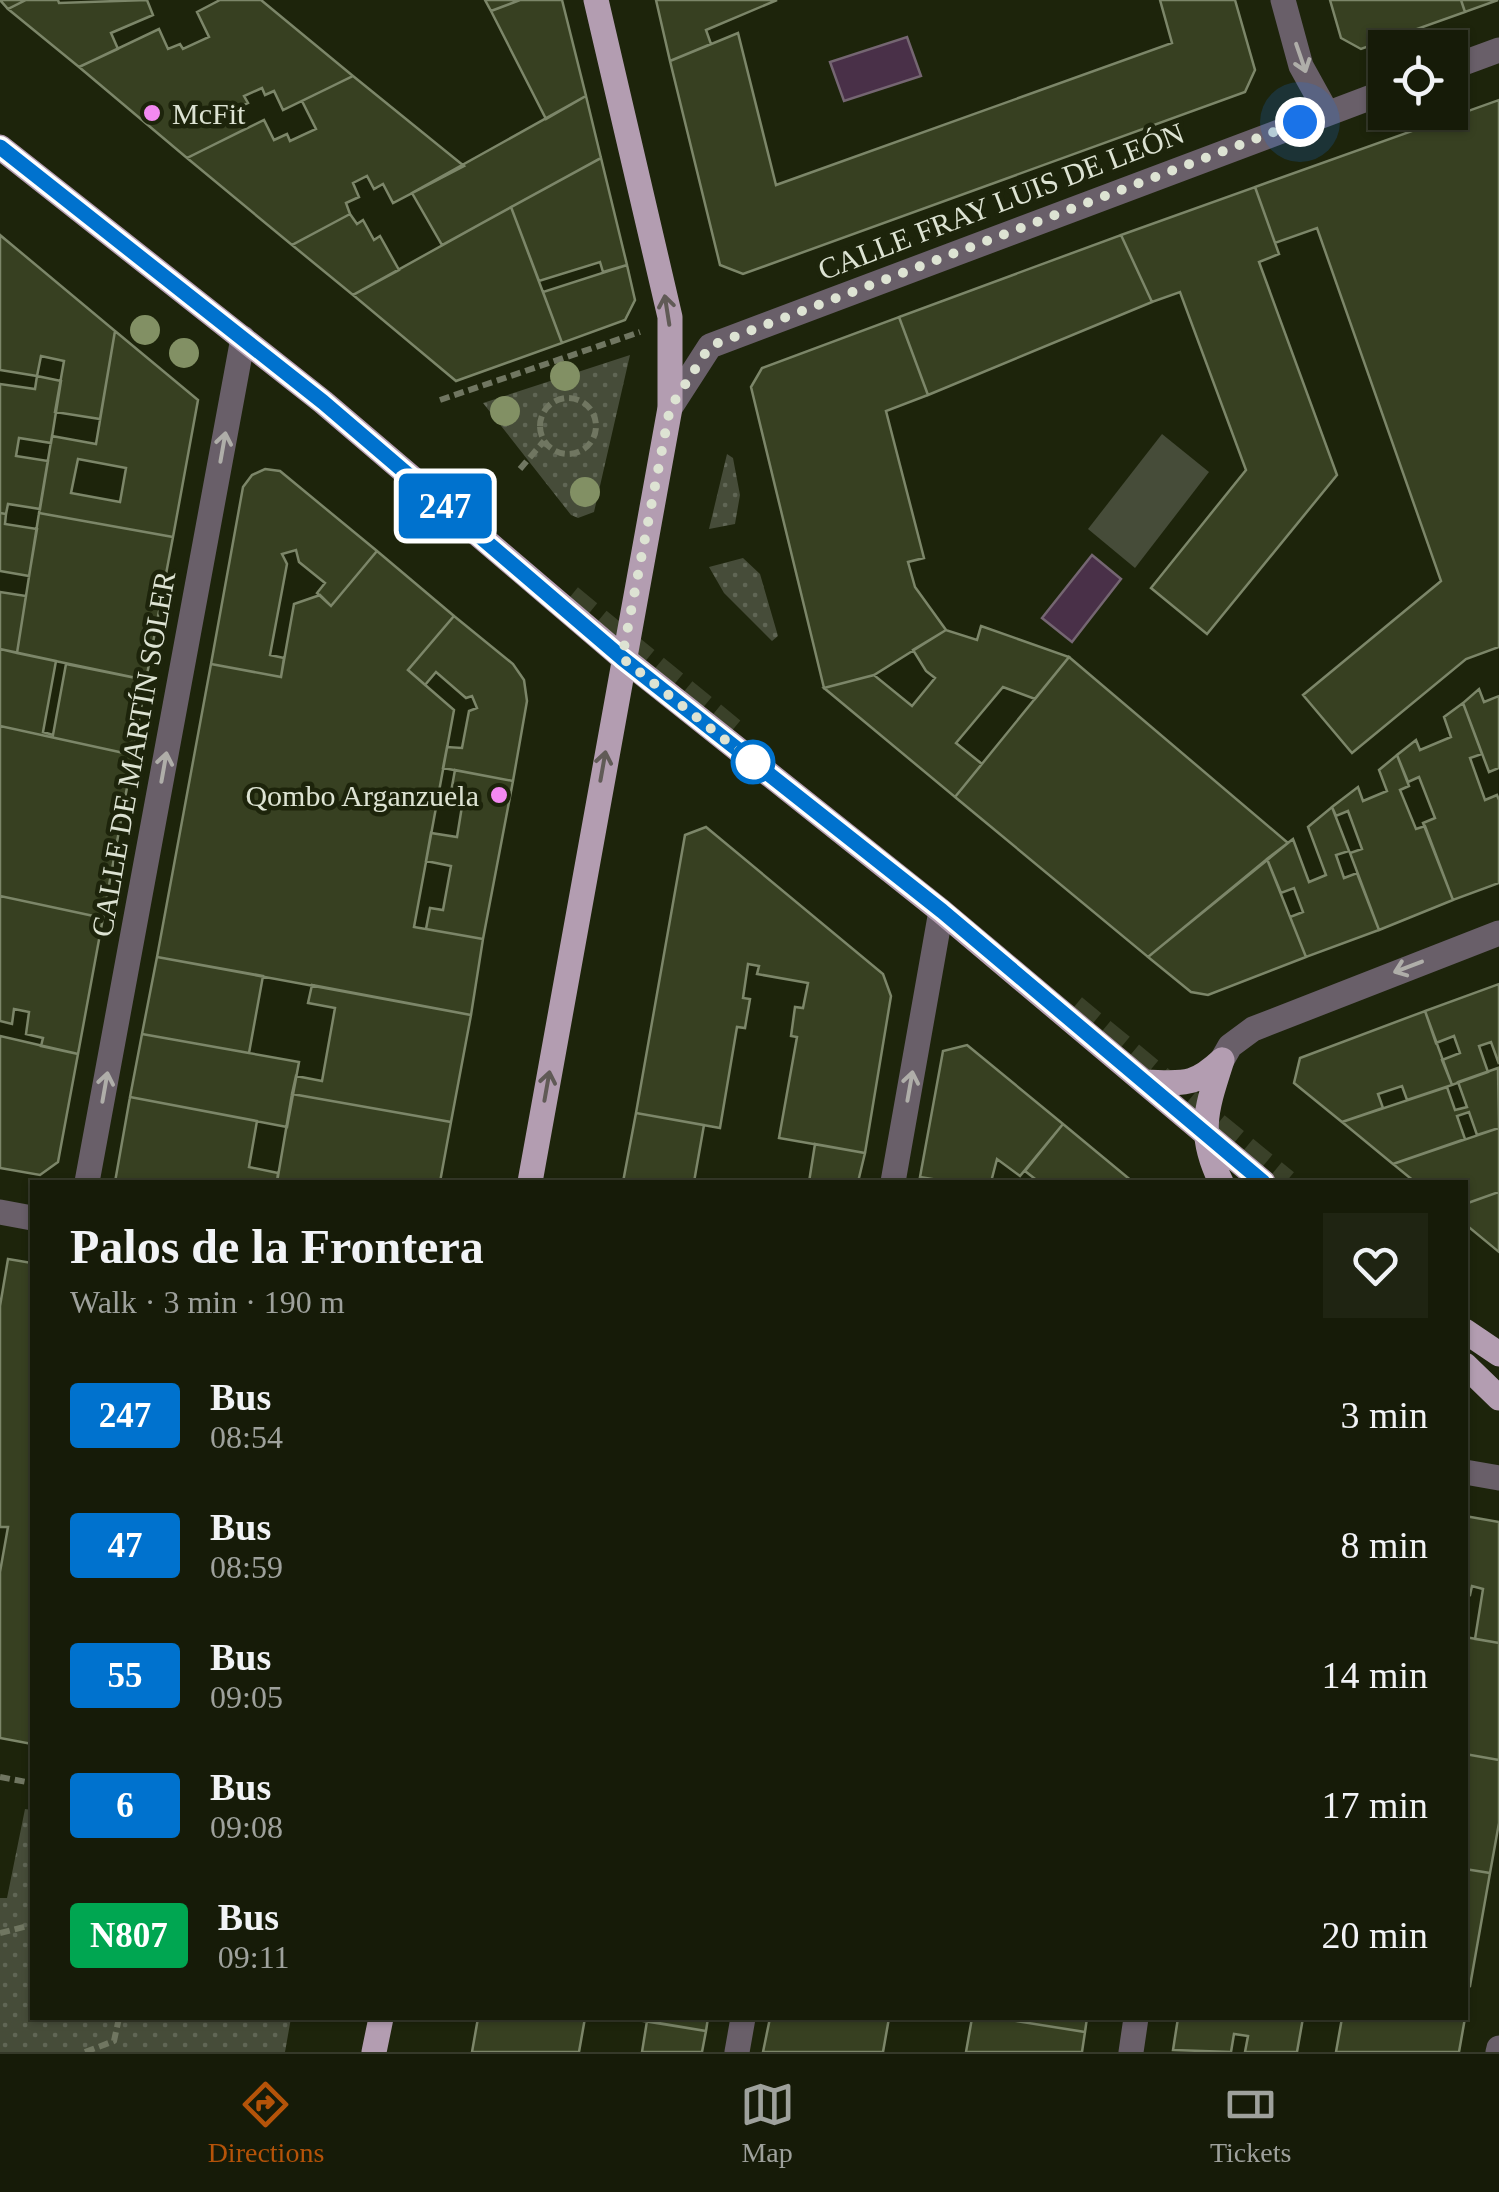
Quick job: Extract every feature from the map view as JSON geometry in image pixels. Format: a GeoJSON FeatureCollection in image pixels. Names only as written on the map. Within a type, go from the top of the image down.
{"type":"FeatureCollection","features":[{"type":"Feature","properties":{"kind":"main road"},"geometry":{"type":"LineString","coordinates":[[530,1180],[670,408],[670,317],[596,0]]}},
{"type":"Feature","properties":{"kind":"main road"},"geometry":{"type":"LineString","coordinates":[[0,148],[323,402],[622,658],[942,911],[1262,1180]]}},
{"type":"Feature","properties":{"kind":"main road"},"geometry":{"type":"LineString","coordinates":[[1145,1082],[1184,1083],[1202,1078],[1222,1060]]}},
{"type":"Feature","properties":{"kind":"main road"},"geometry":{"type":"LineString","coordinates":[[1220,1180],[1204,1134],[1222,1060]]}},
{"type":"Feature","properties":{"kind":"main road"},"geometry":{"type":"LineString","coordinates":[[1468,1333],[1499,1354]]}},
{"type":"Feature","properties":{"kind":"main road"},"geometry":{"type":"LineString","coordinates":[[1468,1368],[1499,1398]]}},
{"type":"Feature","properties":{"kind":"main road"},"geometry":{"type":"LineString","coordinates":[[374,2052],[381,2020]]}},
{"type":"Feature","properties":{"kind":"street"},"geometry":{"type":"LineString","coordinates":[[1284,0],[1301,66],[1327,112]]}},
{"type":"Feature","properties":{"kind":"street"},"geometry":{"type":"LineString","coordinates":[[1468,61],[1499,50]]}},
{"type":"Feature","properties":{"kind":"street","name":"CALLE FRAY LUIS DE LEÓN"},"geometry":{"type":"LineString","coordinates":[[670,408],[710,346],[1368,98]]}},
{"type":"Feature","properties":{"kind":"street","name":"CALLE DE MARTÍN SOLER"},"geometry":{"type":"LineString","coordinates":[[87,1180],[242,338]]}},
{"type":"Feature","properties":{"kind":"street"},"geometry":{"type":"LineString","coordinates":[[893,1180],[942,911]]}},
{"type":"Feature","properties":{"kind":"street"},"geometry":{"type":"LineString","coordinates":[[1222,1060],[1230,1046],[1253,1029],[1499,933]]}},
{"type":"Feature","properties":{"kind":"street"},"geometry":{"type":"LineString","coordinates":[[0,1212],[30,1218]]}},
{"type":"Feature","properties":{"kind":"street"},"geometry":{"type":"LineString","coordinates":[[1468,1473],[1499,1478]]}},
{"type":"Feature","properties":{"kind":"street"},"geometry":{"type":"LineString","coordinates":[[737,2052],[743,2020]]}},
{"type":"Feature","properties":{"kind":"street"},"geometry":{"type":"LineString","coordinates":[[1131,2052],[1136,2020]]}},
{"type":"Feature","properties":{"kind":"path"},"geometry":{"type":"LineString","coordinates":[[440,400],[650,328]]}},
{"type":"Feature","properties":{"kind":"path"},"geometry":{"type":"LineString","coordinates":[[574,399],[590,408],[595,434],[584,449],[558,453],[544,441],[540,423],[556,401],[574,399]]}},
{"type":"Feature","properties":{"kind":"path"},"geometry":{"type":"LineString","coordinates":[[520,469],[544,441]]}},
{"type":"Feature","properties":{"kind":"path"},"geometry":{"type":"LineString","coordinates":[[0,1777],[30,1783]]}},
{"type":"Feature","properties":{"kind":"path"},"geometry":{"type":"LineString","coordinates":[[0,1933],[30,1926]]}},
{"type":"Feature","properties":{"kind":"path"},"geometry":{"type":"LineString","coordinates":[[84,2052],[114,2041],[119,2020]]}},
{"type":"Feature","properties":{"kind":"green space"},"geometry":{"type":"Polygon","coordinates":[[[630,355],[594,512],[578,518],[571,515],[483,403],[630,355]]]}},
{"type":"Feature","properties":{"kind":"green space"},"geometry":{"type":"Polygon","coordinates":[[[1162,434],[1209,472],[1135,568],[1088,529],[1162,434]]]}},
{"type":"Feature","properties":{"kind":"green space"},"geometry":{"type":"Polygon","coordinates":[[[727,454],[733,458],[740,495],[735,524],[709,529],[727,454]]]}},
{"type":"Feature","properties":{"kind":"green space"},"geometry":{"type":"Polygon","coordinates":[[[743,558],[760,574],[778,636],[772,641],[724,593],[709,567],[743,558]]]}},
{"type":"Feature","properties":{"kind":"green space"},"geometry":{"type":"Polygon","coordinates":[[[25,1809],[30,1810],[30,2020],[291,2020],[285,2052],[0,2052],[0,1898],[7,1898],[25,1809]]]}},
{"type":"Feature","properties":{"kind":"shaded area"},"geometry":{"type":"Polygon","coordinates":[[[907,37],[921,76],[844,101],[830,62],[907,37]]]}},
{"type":"Feature","properties":{"kind":"shaded area"},"geometry":{"type":"Polygon","coordinates":[[[1092,555],[1121,579],[1072,642],[1042,618],[1092,555]]]}},
{"type":"Feature","properties":{"kind":"building"},"geometry":{"type":"Polygon","coordinates":[[[0,0],[26,0],[8,9],[0,0]]]}},
{"type":"Feature","properties":{"kind":"building"},"geometry":{"type":"Polygon","coordinates":[[[26,0],[147,0],[153,15],[111,33],[118,49],[79,67],[8,9],[26,0]]]}},
{"type":"Feature","properties":{"kind":"building"},"geometry":{"type":"Polygon","coordinates":[[[220,0],[261,0],[353,76],[283,110],[274,91],[265,95],[262,88],[244,96],[248,103],[235,109],[245,129],[187,158],[79,67],[159,29],[168,49],[180,44],[183,49],[209,37],[197,12],[220,0]]]}},
{"type":"Feature","properties":{"kind":"building"},"geometry":{"type":"Polygon","coordinates":[[[485,0],[520,0],[491,11],[485,0]]]}},
{"type":"Feature","properties":{"kind":"building"},"geometry":{"type":"Polygon","coordinates":[[[520,0],[562,0],[586,96],[546,119],[491,11],[520,0]]]}},
{"type":"Feature","properties":{"kind":"building"},"geometry":{"type":"Polygon","coordinates":[[[656,0],[777,0],[706,30],[711,44],[670,61],[656,0]]]}},
{"type":"Feature","properties":{"kind":"building"},"geometry":{"type":"Polygon","coordinates":[[[1160,0],[1235,0],[1255,70],[1245,92],[743,274],[720,265],[670,61],[738,33],[776,185],[1172,43],[1160,0]]]}},
{"type":"Feature","properties":{"kind":"building"},"geometry":{"type":"Polygon","coordinates":[[[1330,0],[1461,0],[1465,12],[1414,30],[1368,30],[1368,47],[1361,49],[1341,38],[1330,0]]]}},
{"type":"Feature","properties":{"kind":"building"},"geometry":{"type":"Polygon","coordinates":[[[1461,0],[1498,0],[1465,12],[1461,0]]]}},
{"type":"Feature","properties":{"kind":"building"},"geometry":{"type":"Polygon","coordinates":[[[353,76],[464,166],[393,203],[383,184],[374,189],[367,176],[353,183],[359,197],[346,203],[350,214],[292,245],[187,158],[264,120],[274,140],[287,134],[290,141],[316,129],[302,101],[353,76]]]}},
{"type":"Feature","properties":{"kind":"building"},"geometry":{"type":"Polygon","coordinates":[[[586,96],[601,158],[442,245],[412,193],[586,96]]]}},
{"type":"Feature","properties":{"kind":"building"},"geometry":{"type":"Polygon","coordinates":[[[1499,100],[1499,647],[1466,659],[1352,753],[1303,695],[1441,581],[1317,228],[1275,243],[1255,187],[1415,130],[1468,130],[1468,111],[1499,100]]]}},
{"type":"Feature","properties":{"kind":"building"},"geometry":{"type":"Polygon","coordinates":[[[601,158],[627,265],[603,272],[600,262],[539,281],[511,207],[601,158]]]}},
{"type":"Feature","properties":{"kind":"building"},"geometry":{"type":"Polygon","coordinates":[[[1255,187],[1279,254],[1259,262],[1337,475],[1207,634],[1151,588],[1246,470],[1180,292],[1152,302],[1121,235],[1255,187]]]}},
{"type":"Feature","properties":{"kind":"building"},"geometry":{"type":"Polygon","coordinates":[[[511,207],[562,343],[456,381],[353,295],[511,207]]]}},
{"type":"Feature","properties":{"kind":"building"},"geometry":{"type":"Polygon","coordinates":[[[350,214],[357,224],[363,220],[374,240],[380,236],[399,270],[353,295],[292,245],[350,214]]]}},
{"type":"Feature","properties":{"kind":"building"},"geometry":{"type":"Polygon","coordinates":[[[0,235],[115,331],[100,419],[55,412],[64,361],[41,356],[37,376],[0,370],[0,235]]]}},
{"type":"Feature","properties":{"kind":"building"},"geometry":{"type":"Polygon","coordinates":[[[1121,235],[1152,302],[928,395],[899,317],[1121,235]]]}},
{"type":"Feature","properties":{"kind":"building"},"geometry":{"type":"Polygon","coordinates":[[[627,265],[635,300],[625,320],[562,343],[543,292],[627,265]]]}},
{"type":"Feature","properties":{"kind":"building"},"geometry":{"type":"Polygon","coordinates":[[[899,317],[928,395],[886,411],[924,558],[908,562],[915,587],[946,630],[874,675],[824,688],[751,387],[762,368],[899,317]]]}},
{"type":"Feature","properties":{"kind":"building"},"geometry":{"type":"Polygon","coordinates":[[[115,331],[198,400],[173,537],[39,513],[52,436],[96,444],[115,331]],[[78,459],[71,493],[120,502],[126,468],[78,459]]]}},
{"type":"Feature","properties":{"kind":"building"},"geometry":{"type":"Polygon","coordinates":[[[37,376],[61,381],[51,443],[19,438],[16,456],[48,461],[40,509],[8,504],[6,514],[0,513],[0,384],[35,389],[37,376]]]}},
{"type":"Feature","properties":{"kind":"building"},"geometry":{"type":"Polygon","coordinates":[[[265,469],[280,471],[377,551],[331,606],[317,593],[325,583],[299,562],[296,550],[282,554],[287,564],[270,655],[284,658],[281,677],[211,664],[243,487],[252,475],[265,469]]]}},
{"type":"Feature","properties":{"kind":"building"},"geometry":{"type":"Polygon","coordinates":[[[0,513],[6,514],[5,524],[37,529],[29,576],[0,571],[0,513]]]}},
{"type":"Feature","properties":{"kind":"building"},"geometry":{"type":"Polygon","coordinates":[[[39,513],[173,537],[146,680],[17,653],[39,513]]]}},
{"type":"Feature","properties":{"kind":"building"},"geometry":{"type":"Polygon","coordinates":[[[377,551],[454,616],[408,670],[454,710],[414,927],[483,939],[471,1015],[157,957],[211,664],[281,677],[294,604],[320,595],[331,606],[377,551]]]}},
{"type":"Feature","properties":{"kind":"building"},"geometry":{"type":"Polygon","coordinates":[[[0,592],[26,596],[17,653],[0,649],[0,592]]]}},
{"type":"Feature","properties":{"kind":"building"},"geometry":{"type":"Polygon","coordinates":[[[454,616],[513,664],[524,680],[527,701],[513,781],[443,768],[447,747],[462,748],[469,711],[477,708],[472,696],[466,698],[436,672],[425,685],[408,670],[454,616]]]}},
{"type":"Feature","properties":{"kind":"building"},"geometry":{"type":"Polygon","coordinates":[[[981,626],[1069,657],[1035,699],[1003,687],[956,743],[982,764],[955,797],[824,688],[874,675],[912,706],[935,678],[913,650],[946,630],[977,640],[981,626]]]}},
{"type":"Feature","properties":{"kind":"building"},"geometry":{"type":"Polygon","coordinates":[[[0,649],[56,661],[43,732],[53,735],[66,664],[146,680],[133,755],[0,726],[0,649]]]}},
{"type":"Feature","properties":{"kind":"building"},"geometry":{"type":"Polygon","coordinates":[[[1069,657],[1288,843],[1148,957],[955,797],[1069,657]]]}},
{"type":"Feature","properties":{"kind":"building"},"geometry":{"type":"Polygon","coordinates":[[[1479,689],[1484,702],[1499,696],[1499,768],[1489,772],[1463,703],[1479,689]]]}},
{"type":"Feature","properties":{"kind":"building"},"geometry":{"type":"Polygon","coordinates":[[[1463,703],[1482,754],[1470,758],[1485,800],[1497,795],[1499,800],[1499,883],[1453,900],[1423,823],[1435,818],[1419,777],[1408,782],[1397,755],[1416,740],[1420,750],[1451,737],[1444,717],[1463,703]]]}},
{"type":"Feature","properties":{"kind":"building"},"geometry":{"type":"Polygon","coordinates":[[[0,726],[133,755],[103,918],[0,896],[0,726]]]}},
{"type":"Feature","properties":{"kind":"building"},"geometry":{"type":"Polygon","coordinates":[[[1397,755],[1409,786],[1400,790],[1416,829],[1425,826],[1453,900],[1379,930],[1350,853],[1362,849],[1348,811],[1336,816],[1332,807],[1358,787],[1363,801],[1387,791],[1379,770],[1397,755]]]}},
{"type":"Feature","properties":{"kind":"building"},"geometry":{"type":"Polygon","coordinates":[[[455,770],[513,781],[483,939],[426,929],[430,908],[443,910],[451,866],[426,861],[431,833],[457,837],[464,794],[451,792],[455,770]]]}},
{"type":"Feature","properties":{"kind":"building"},"geometry":{"type":"Polygon","coordinates":[[[1332,807],[1349,851],[1336,855],[1344,878],[1357,873],[1379,930],[1306,957],[1290,917],[1303,912],[1294,888],[1281,893],[1267,859],[1293,839],[1309,882],[1326,875],[1308,827],[1332,807]]]}},
{"type":"Feature","properties":{"kind":"building"},"geometry":{"type":"Polygon","coordinates":[[[706,827],[883,974],[891,996],[865,1153],[779,1138],[797,1037],[791,1036],[795,1007],[803,1008],[808,983],[757,974],[759,966],[748,964],[743,998],[750,999],[745,1028],[737,1027],[720,1128],[636,1113],[685,835],[706,827]]]}},
{"type":"Feature","properties":{"kind":"building"},"geometry":{"type":"Polygon","coordinates":[[[1267,859],[1306,957],[1208,995],[1191,992],[1148,957],[1267,859]]]}},
{"type":"Feature","properties":{"kind":"building"},"geometry":{"type":"Polygon","coordinates":[[[0,896],[103,918],[78,1054],[41,1046],[43,1038],[26,1034],[29,1012],[14,1009],[12,1024],[0,1021],[0,896]]]}},
{"type":"Feature","properties":{"kind":"building"},"geometry":{"type":"Polygon","coordinates":[[[157,957],[263,976],[249,1053],[142,1034],[157,957]]]}},
{"type":"Feature","properties":{"kind":"building"},"geometry":{"type":"Polygon","coordinates":[[[1499,984],[1499,1064],[1491,1042],[1479,1046],[1488,1072],[1452,1085],[1442,1060],[1460,1053],[1454,1036],[1436,1043],[1425,1011],[1499,984]]]}},
{"type":"Feature","properties":{"kind":"building"},"geometry":{"type":"Polygon","coordinates":[[[312,985],[471,1015],[451,1122],[292,1094],[296,1076],[322,1081],[335,1008],[308,1003],[312,985]]]}},
{"type":"Feature","properties":{"kind":"building"},"geometry":{"type":"Polygon","coordinates":[[[1425,1011],[1452,1085],[1407,1100],[1402,1086],[1378,1094],[1383,1108],[1342,1122],[1294,1083],[1300,1058],[1425,1011]]]}},
{"type":"Feature","properties":{"kind":"building"},"geometry":{"type":"Polygon","coordinates":[[[142,1034],[299,1062],[287,1127],[130,1097],[142,1034]]]}},
{"type":"Feature","properties":{"kind":"building"},"geometry":{"type":"Polygon","coordinates":[[[0,1036],[78,1054],[58,1162],[40,1175],[0,1168],[0,1036]]]}},
{"type":"Feature","properties":{"kind":"building"},"geometry":{"type":"Polygon","coordinates":[[[967,1045],[1063,1124],[1020,1176],[997,1159],[992,1180],[920,1177],[943,1051],[967,1045]]]}},
{"type":"Feature","properties":{"kind":"building"},"geometry":{"type":"Polygon","coordinates":[[[1498,1068],[1499,1128],[1477,1135],[1469,1112],[1457,1116],[1465,1139],[1393,1164],[1342,1122],[1447,1087],[1455,1110],[1467,1107],[1458,1082],[1498,1068]]]}},
{"type":"Feature","properties":{"kind":"building"},"geometry":{"type":"Polygon","coordinates":[[[292,1094],[451,1122],[440,1180],[277,1180],[292,1094]]]}},
{"type":"Feature","properties":{"kind":"building"},"geometry":{"type":"Polygon","coordinates":[[[130,1097],[257,1121],[249,1167],[278,1173],[277,1180],[115,1180],[130,1097]]]}},
{"type":"Feature","properties":{"kind":"building"},"geometry":{"type":"Polygon","coordinates":[[[636,1113],[704,1125],[694,1180],[623,1180],[636,1113]]]}},
{"type":"Feature","properties":{"kind":"building"},"geometry":{"type":"Polygon","coordinates":[[[1063,1124],[1131,1180],[1036,1180],[1025,1171],[1063,1124]]]}},
{"type":"Feature","properties":{"kind":"building"},"geometry":{"type":"Polygon","coordinates":[[[1499,1128],[1499,1192],[1468,1203],[1468,1180],[1413,1180],[1393,1164],[1499,1128]]]}},
{"type":"Feature","properties":{"kind":"building"},"geometry":{"type":"Polygon","coordinates":[[[815,1144],[865,1153],[858,1180],[809,1180],[815,1144]]]}},
{"type":"Feature","properties":{"kind":"building"},"geometry":{"type":"Polygon","coordinates":[[[1499,1192],[1499,1252],[1468,1226],[1468,1203],[1499,1192]]]}},
{"type":"Feature","properties":{"kind":"building"},"geometry":{"type":"Polygon","coordinates":[[[8,1259],[30,1263],[30,1744],[0,1738],[0,1572],[8,1527],[0,1527],[0,1306],[8,1259]]]}},
{"type":"Feature","properties":{"kind":"building"},"geometry":{"type":"Polygon","coordinates":[[[1468,1517],[1499,1522],[1499,1643],[1475,1639],[1483,1589],[1472,1586],[1470,1595],[1468,1517]]]}},
{"type":"Feature","properties":{"kind":"building"},"geometry":{"type":"Polygon","coordinates":[[[1468,1638],[1499,1643],[1499,1760],[1468,1755],[1468,1638]]]}},
{"type":"Feature","properties":{"kind":"building"},"geometry":{"type":"Polygon","coordinates":[[[1468,1755],[1499,1760],[1499,1823],[1490,1873],[1468,1869],[1468,1755]]]}},
{"type":"Feature","properties":{"kind":"building"},"geometry":{"type":"Polygon","coordinates":[[[1468,1869],[1490,1873],[1468,1986],[1468,1869]]]}},
{"type":"Feature","properties":{"kind":"building"},"geometry":{"type":"Polygon","coordinates":[[[478,2020],[585,2020],[579,2052],[472,2052],[478,2020]]]}},
{"type":"Feature","properties":{"kind":"building"},"geometry":{"type":"Polygon","coordinates":[[[637,2020],[708,2020],[706,2031],[637,2020]]]}},
{"type":"Feature","properties":{"kind":"building"},"geometry":{"type":"Polygon","coordinates":[[[770,2020],[889,2020],[883,2052],[763,2052],[770,2020]]]}},
{"type":"Feature","properties":{"kind":"building"},"geometry":{"type":"Polygon","coordinates":[[[972,2020],[1010,2020],[1085,2032],[1082,2052],[966,2052],[972,2020]]]}},
{"type":"Feature","properties":{"kind":"building"},"geometry":{"type":"Polygon","coordinates":[[[1010,2020],[1087,2020],[1085,2032],[1010,2020]]]}},
{"type":"Feature","properties":{"kind":"building"},"geometry":{"type":"Polygon","coordinates":[[[1178,2020],[1303,2020],[1297,2052],[1245,2052],[1248,2036],[1234,2034],[1231,2052],[1173,2050],[1178,2020]]]}},
{"type":"Feature","properties":{"kind":"building"},"geometry":{"type":"Polygon","coordinates":[[[1342,2020],[1465,2020],[1459,2052],[1336,2052],[1342,2020]]]}},
{"type":"Feature","properties":{"kind":"building"},"geometry":{"type":"Polygon","coordinates":[[[647,2021],[706,2031],[702,2052],[642,2052],[647,2021]]]}},
{"type":"Feature","properties":{"kind":"tunnel"},"geometry":{"type":"LineString","coordinates":[[570,597],[736,733]]}},
{"type":"Feature","properties":{"kind":"tunnel"},"geometry":{"type":"LineString","coordinates":[[1074,1007],[1284,1180]]}},
{"type":"Feature","properties":{"kind":"bus line","name":"247"},"geometry":{"type":"LineString","coordinates":[[0,147],[323,402],[622,658],[942,911],[1261,1180]]}},
{"type":"Feature","properties":{"kind":"place","name":"McFit"},"geometry":{"type":"Point","coordinates":[152,113]}},
{"type":"Feature","properties":{"kind":"place","name":"Qombo Arganzuela"},"geometry":{"type":"Point","coordinates":[499,795]}},
{"type":"Feature","properties":{"kind":"route"},"geometry":{"type":"LineString","coordinates":[[753,762],[622,658],[670,408],[710,346],[1300,122]]}}]}
